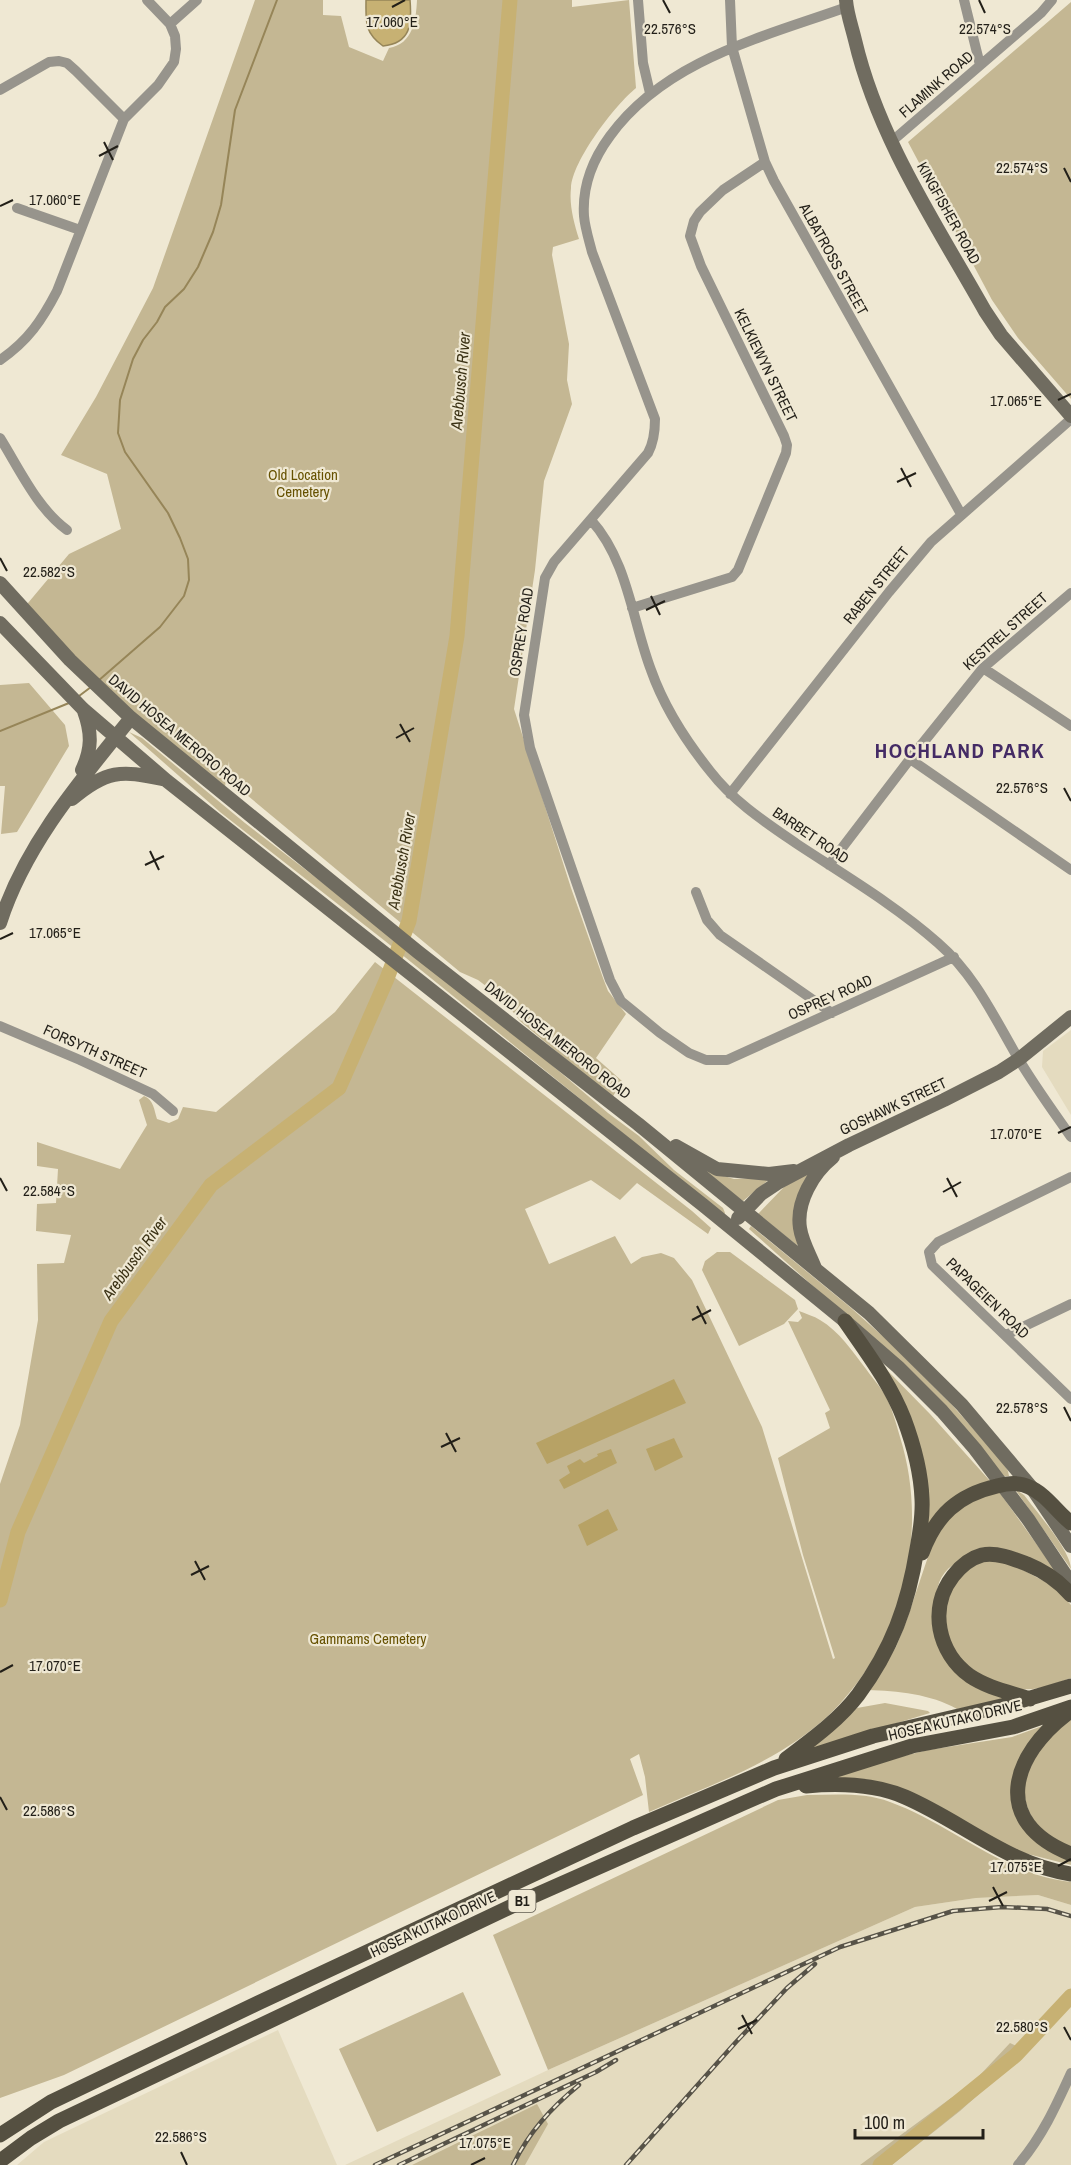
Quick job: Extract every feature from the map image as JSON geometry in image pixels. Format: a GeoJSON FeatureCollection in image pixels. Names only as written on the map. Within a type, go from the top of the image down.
{"type":"FeatureCollection","features":[{"type":"Feature","properties":{"kind":"main road","name":"KINGFISHER ROAD"},"geometry":{"type":"LineString","coordinates":[[846,4],[858,55],[891,142],[944,240],[990,318],[1071,418]]}},
{"type":"Feature","properties":{"kind":"main road","name":"DAVID HOSEA MERORO ROAD"},"geometry":{"type":"LineString","coordinates":[[0,583],[70,660],[131,718],[418,952],[638,1124],[869,1313],[962,1405],[1032,1488],[1071,1546]]}},
{"type":"Feature","properties":{"kind":"main road"},"geometry":{"type":"LineString","coordinates":[[0,623],[81,707],[115,738],[730,1227],[845,1321],[898,1368],[942,1411],[975,1449],[1028,1519],[1071,1583]]}},
{"type":"Feature","properties":{"kind":"main road"},"geometry":{"type":"LineString","coordinates":[[0,923],[22,871],[73,788],[89,756],[91,744],[88,723],[81,707]]}},
{"type":"Feature","properties":{"kind":"main road"},"geometry":{"type":"LineString","coordinates":[[73,788],[131,718]]}},
{"type":"Feature","properties":{"kind":"main road"},"geometry":{"type":"LineString","coordinates":[[59,810],[82,790],[114,773],[144,775],[167,781]]}},
{"type":"Feature","properties":{"kind":"main road","name":"GOSHAWK STREET"},"geometry":{"type":"LineString","coordinates":[[730,1227],[761,1194],[799,1170],[944,1100],[1019,1059],[1071,1017]]}},
{"type":"Feature","properties":{"kind":"main road"},"geometry":{"type":"LineString","coordinates":[[638,1124],[717,1169],[769,1174],[799,1170]]}},
{"type":"Feature","properties":{"kind":"main road"},"geometry":{"type":"LineString","coordinates":[[816,1270],[800,1230],[799,1216],[804,1196],[826,1163],[849,1145]]}},
{"type":"Feature","properties":{"kind":"main road"},"geometry":{"type":"LineString","coordinates":[[845,1321],[890,1390],[911,1441],[922,1499],[912,1580]]}},
{"type":"Feature","properties":{"kind":"main road"},"geometry":{"type":"LineString","coordinates":[[774,1767],[827,1727],[857,1697],[878,1668],[889,1646],[928,1537],[950,1507],[978,1491],[1002,1485],[1019,1484],[1032,1488],[1071,1523]]}},
{"type":"Feature","properties":{"kind":"main road"},"geometry":{"type":"LineString","coordinates":[[1031,1699],[991,1687],[968,1675],[958,1665],[947,1650],[941,1636],[938,1607],[942,1593],[962,1566],[982,1556],[993,1555],[1018,1560],[1038,1569],[1071,1595]]}},
{"type":"Feature","properties":{"kind":"main road","name":"HOSEA KUTAKO DRIVE"},"geometry":{"type":"LineString","coordinates":[[0,2135],[51,2102],[258,2003],[633,1828],[774,1767],[873,1736],[1031,1699],[1071,1686]]}},
{"type":"Feature","properties":{"kind":"main road"},"geometry":{"type":"LineString","coordinates":[[1071,1709],[1046,1730],[1028,1753],[1017,1782],[1021,1809],[1033,1829],[1042,1839],[1071,1854]]}},
{"type":"Feature","properties":{"kind":"main road","name":"HOSEA KUTAKO DRIVE"},"geometry":{"type":"LineString","coordinates":[[0,2161],[59,2121],[523,1901],[776,1790],[912,1746],[1013,1727],[1071,1709]]}},
{"type":"Feature","properties":{"kind":"main road"},"geometry":{"type":"LineString","coordinates":[[776,1790],[829,1784],[875,1788],[903,1796],[924,1806],[995,1847],[1034,1864],[1071,1874]]}},
{"type":"Feature","properties":{"kind":"street"},"geometry":{"type":"LineString","coordinates":[[0,360],[29,336],[43,318],[57,291],[124,119],[159,86],[174,63],[175,36],[170,24],[147,0]]}},
{"type":"Feature","properties":{"kind":"street"},"geometry":{"type":"LineString","coordinates":[[170,24],[197,0]]}},
{"type":"Feature","properties":{"kind":"street"},"geometry":{"type":"LineString","coordinates":[[638,0],[644,63],[650,93]]}},
{"type":"Feature","properties":{"kind":"street","name":"ALBATROSS STREET"},"geometry":{"type":"LineString","coordinates":[[730,0],[732,47],[765,162],[961,514]]}},
{"type":"Feature","properties":{"kind":"street"},"geometry":{"type":"LineString","coordinates":[[964,0],[980,65]]}},
{"type":"Feature","properties":{"kind":"street","name":"FLAMINK ROAD"},"geometry":{"type":"LineString","coordinates":[[891,142],[1041,13],[1052,0]]}},
{"type":"Feature","properties":{"kind":"street","name":"OSPREY ROAD"},"geometry":{"type":"LineString","coordinates":[[846,4],[732,47],[683,72],[650,93],[620,122],[591,167],[586,184],[584,216],[592,252],[655,419],[654,440],[648,453],[554,562],[544,578],[524,715],[530,748],[610,980],[621,1001],[631,1011],[689,1053],[714,1062],[727,1060],[954,957]]}},
{"type":"Feature","properties":{"kind":"street"},"geometry":{"type":"LineString","coordinates":[[0,90],[49,62],[59,61],[67,63],[76,71],[124,119]]}},
{"type":"Feature","properties":{"kind":"street","name":"KELKIEWYN STREET"},"geometry":{"type":"LineString","coordinates":[[632,608],[732,577],[738,570],[786,453],[787,445],[784,436],[710,285],[690,236],[694,221],[700,212],[723,190],[765,162]]}},
{"type":"Feature","properties":{"kind":"street"},"geometry":{"type":"LineString","coordinates":[[17,208],[80,230]]}},
{"type":"Feature","properties":{"kind":"street","name":"RABEN STREET"},"geometry":{"type":"LineString","coordinates":[[730,794],[931,542],[1071,418]]}},
{"type":"Feature","properties":{"kind":"street"},"geometry":{"type":"LineString","coordinates":[[0,438],[41,505],[54,521],[67,530]]}},
{"type":"Feature","properties":{"kind":"street","name":"BARBET ROAD"},"geometry":{"type":"LineString","coordinates":[[591,520],[610,544],[650,668],[670,712],[692,747],[730,794],[757,816],[925,932],[954,957],[986,1000],[1019,1059],[1071,1137]]}},
{"type":"Feature","properties":{"kind":"street","name":"KESTREL STREET"},"geometry":{"type":"LineString","coordinates":[[830,865],[910,759],[983,668],[1071,593]]}},
{"type":"Feature","properties":{"kind":"street"},"geometry":{"type":"LineString","coordinates":[[983,668],[1071,726]]}},
{"type":"Feature","properties":{"kind":"street"},"geometry":{"type":"LineString","coordinates":[[910,759],[1071,870]]}},
{"type":"Feature","properties":{"kind":"street"},"geometry":{"type":"LineString","coordinates":[[696,891],[707,920],[720,936],[832,1013]]}},
{"type":"Feature","properties":{"kind":"street","name":"FORSYTH STREET"},"geometry":{"type":"LineString","coordinates":[[0,1026],[153,1094],[173,1111]]}},
{"type":"Feature","properties":{"kind":"street","name":"PAPAGEIEN ROAD"},"geometry":{"type":"LineString","coordinates":[[1071,1177],[938,1242],[929,1252],[932,1264],[1071,1399]]}},
{"type":"Feature","properties":{"kind":"street"},"geometry":{"type":"LineString","coordinates":[[1006,1335],[1071,1304]]}},
{"type":"Feature","properties":{"kind":"street"},"geometry":{"type":"LineString","coordinates":[[1018,2165],[1042,2134],[1071,2073]]}},
{"type":"Feature","properties":{"kind":"shaded area"},"geometry":{"type":"Polygon","coordinates":[[[366,0],[410,0],[410,24],[408,31],[399,41],[383,46],[372,36],[367,26],[366,0]]]}},
{"type":"Feature","properties":{"kind":"shaded area"},"geometry":{"type":"Polygon","coordinates":[[[1071,1030],[1071,1115],[1042,1067],[1043,1051],[1071,1030]]]}},
{"type":"Feature","properties":{"kind":"shaded area"},"geometry":{"type":"Polygon","coordinates":[[[674,1379],[686,1403],[547,1464],[536,1443],[674,1379]]]}},
{"type":"Feature","properties":{"kind":"shaded area"},"geometry":{"type":"Polygon","coordinates":[[[674,1438],[683,1457],[655,1471],[646,1449],[674,1438]]]}},
{"type":"Feature","properties":{"kind":"shaded area"},"geometry":{"type":"Polygon","coordinates":[[[611,1449],[617,1463],[564,1489],[559,1480],[570,1473],[567,1466],[580,1459],[584,1463],[598,1456],[597,1454],[611,1449]]]}},
{"type":"Feature","properties":{"kind":"shaded area"},"geometry":{"type":"Polygon","coordinates":[[[608,1509],[618,1530],[587,1546],[578,1525],[608,1509]]]}},
{"type":"Feature","properties":{"kind":"shaded area"},"geometry":{"type":"Polygon","coordinates":[[[1038,1895],[1071,1905],[1071,2165],[345,2165],[548,2070],[915,1907],[976,1898],[1038,1895]]]}},
{"type":"Feature","properties":{"kind":"shaded area"},"geometry":{"type":"Polygon","coordinates":[[[278,2030],[337,2165],[17,2165],[44,2142],[278,2030]]]}},
{"type":"Feature","properties":{"kind":"green space","name":"Old Location Cemetery"},"geometry":{"type":"Polygon","coordinates":[[[255,0],[323,0],[323,15],[341,16],[349,47],[383,61],[389,48],[403,42],[412,30],[417,0],[572,0],[572,7],[629,0],[636,88],[617,107],[596,134],[573,177],[571,201],[579,239],[553,247],[552,255],[569,344],[567,380],[572,404],[544,481],[535,570],[514,709],[571,888],[603,978],[608,991],[626,1014],[596,1058],[622,1081],[612,1098],[520,1021],[503,999],[478,980],[460,972],[230,781],[229,761],[224,793],[131,718],[23,609],[69,554],[121,529],[107,474],[61,455],[96,397],[153,288],[255,0]]]}},
{"type":"Feature","properties":{"kind":"green space"},"geometry":{"type":"Polygon","coordinates":[[[1071,2],[1071,399],[1018,338],[992,300],[908,142],[1071,2]]]}},
{"type":"Feature","properties":{"kind":"green space"},"geometry":{"type":"Polygon","coordinates":[[[29,683],[65,725],[69,746],[17,832],[1,834],[5,786],[0,786],[0,685],[29,683]]]}},
{"type":"Feature","properties":{"kind":"green space"},"geometry":{"type":"Polygon","coordinates":[[[129,732],[142,738],[245,823],[397,940],[540,1055],[608,1113],[639,1136],[674,1170],[723,1208],[724,1215],[385,941],[220,812],[129,732]]]}},
{"type":"Feature","properties":{"kind":"green space","name":"Gammams Cemetery"},"geometry":{"type":"Polygon","coordinates":[[[375,962],[711,1228],[708,1234],[637,1183],[620,1200],[591,1180],[525,1209],[549,1264],[615,1236],[631,1264],[642,1257],[661,1253],[674,1258],[692,1280],[762,1427],[833,1659],[835,1658],[803,1555],[778,1458],[830,1428],[825,1413],[830,1410],[788,1321],[798,1322],[802,1318],[799,1311],[815,1317],[833,1330],[851,1349],[881,1388],[887,1400],[894,1416],[909,1474],[912,1511],[910,1548],[904,1584],[892,1620],[876,1653],[856,1685],[831,1713],[811,1730],[768,1758],[649,1812],[645,1777],[639,1754],[630,1759],[643,1795],[64,2075],[0,2098],[0,1484],[20,1425],[38,1320],[37,1264],[64,1263],[71,1235],[36,1231],[37,1204],[56,1203],[58,1169],[37,1166],[37,1142],[120,1169],[147,1125],[139,1100],[144,1096],[150,1100],[157,1119],[169,1123],[178,1119],[183,1107],[216,1112],[335,1012],[375,962]]]}},
{"type":"Feature","properties":{"kind":"green space"},"geometry":{"type":"Polygon","coordinates":[[[700,1169],[734,1179],[772,1177],[743,1201],[700,1169]]]}},
{"type":"Feature","properties":{"kind":"green space"},"geometry":{"type":"Polygon","coordinates":[[[812,1169],[798,1195],[795,1235],[798,1246],[758,1214],[784,1187],[812,1169]]]}},
{"type":"Feature","properties":{"kind":"green space"},"geometry":{"type":"Polygon","coordinates":[[[751,1226],[887,1340],[952,1405],[1002,1461],[1009,1476],[1003,1476],[905,1368],[749,1229],[751,1226]]]}},
{"type":"Feature","properties":{"kind":"green space"},"geometry":{"type":"Polygon","coordinates":[[[717,1252],[730,1252],[795,1300],[798,1309],[784,1324],[739,1346],[702,1270],[705,1261],[717,1252]]]}},
{"type":"Feature","properties":{"kind":"green space"},"geometry":{"type":"Polygon","coordinates":[[[882,1365],[990,1481],[923,1539],[926,1509],[882,1365]]]}},
{"type":"Feature","properties":{"kind":"green space"},"geometry":{"type":"Polygon","coordinates":[[[997,1489],[1063,1581],[1016,1553],[973,1560],[953,1565],[944,1573],[936,1594],[936,1606],[942,1652],[1010,1699],[957,1709],[936,1700],[902,1692],[868,1690],[896,1647],[935,1536],[954,1510],[997,1489]]]}},
{"type":"Feature","properties":{"kind":"green space"},"geometry":{"type":"Polygon","coordinates":[[[1015,1489],[1024,1495],[1052,1531],[1065,1552],[1071,1569],[1015,1489]]]}},
{"type":"Feature","properties":{"kind":"green space"},"geometry":{"type":"Polygon","coordinates":[[[985,1561],[1006,1561],[1055,1587],[1071,1605],[1071,1678],[1034,1689],[1003,1685],[986,1679],[971,1669],[959,1657],[950,1642],[945,1626],[945,1609],[955,1581],[965,1569],[974,1564],[985,1561]]]}},
{"type":"Feature","properties":{"kind":"green space"},"geometry":{"type":"Polygon","coordinates":[[[885,1703],[930,1713],[805,1751],[857,1708],[885,1703]]]}},
{"type":"Feature","properties":{"kind":"green space"},"geometry":{"type":"Polygon","coordinates":[[[1071,1718],[1071,1848],[1058,1842],[1037,1825],[1030,1814],[1024,1790],[1033,1756],[1038,1748],[1071,1718]]]}},
{"type":"Feature","properties":{"kind":"green space"},"geometry":{"type":"Polygon","coordinates":[[[1045,1725],[1017,1809],[1071,1858],[1071,1865],[1012,1850],[953,1817],[827,1780],[883,1761],[928,1750],[1012,1737],[1045,1725]]]}},
{"type":"Feature","properties":{"kind":"green space"},"geometry":{"type":"Polygon","coordinates":[[[807,1795],[859,1795],[880,1799],[913,1811],[978,1848],[1023,1870],[1071,1882],[1071,1905],[1038,1895],[976,1898],[915,1907],[548,2070],[493,1935],[778,1800],[807,1795]]]}},
{"type":"Feature","properties":{"kind":"green space"},"geometry":{"type":"Polygon","coordinates":[[[463,1992],[501,2075],[377,2132],[339,2049],[463,1992]]]}},
{"type":"Feature","properties":{"kind":"green space"},"geometry":{"type":"Polygon","coordinates":[[[1010,2043],[1027,2051],[960,2111],[892,2165],[860,2165],[951,2098],[965,2091],[1010,2043]]]}},
{"type":"Feature","properties":{"kind":"green space"},"geometry":{"type":"Polygon","coordinates":[[[537,2104],[548,2124],[525,2165],[412,2165],[537,2104]]]}},
{"type":"Feature","properties":{"kind":"waterway"},"geometry":{"type":"LineString","coordinates":[[98,681],[160,627],[184,596],[189,580],[188,559],[168,513],[125,452],[118,433],[120,400],[133,359],[143,340],[165,307],[184,289],[198,267],[213,232],[221,205],[235,110],[277,0]]}},
{"type":"Feature","properties":{"kind":"waterway","name":"Arebbusch River"},"geometry":{"type":"LineString","coordinates":[[0,1600],[18,1532],[111,1321],[211,1185],[339,1088],[386,981],[409,921],[457,636],[510,0]]}},
{"type":"Feature","properties":{"kind":"waterway"},"geometry":{"type":"LineString","coordinates":[[79,696],[91,687]]}},
{"type":"Feature","properties":{"kind":"waterway"},"geometry":{"type":"LineString","coordinates":[[0,731],[69,703]]}},
{"type":"Feature","properties":{"kind":"waterway"},"geometry":{"type":"LineString","coordinates":[[880,2165],[1016,2055],[1071,1996]]}},
{"type":"Feature","properties":{"kind":"railway"},"geometry":{"type":"LineString","coordinates":[[375,2165],[840,1947],[953,1911],[1002,1907],[1047,1909],[1071,1916]]}},
{"type":"Feature","properties":{"kind":"railway"},"geometry":{"type":"LineString","coordinates":[[626,2165],[736,2042],[787,1988],[815,1964]]}},
{"type":"Feature","properties":{"kind":"railway"},"geometry":{"type":"LineString","coordinates":[[399,2165],[596,2072],[616,2060]]}},
{"type":"Feature","properties":{"kind":"railway"},"geometry":{"type":"LineString","coordinates":[[513,2165],[526,2142],[542,2121],[579,2085]]}},
{"type":"Feature","properties":{"kind":"district","name":"HOCHLAND PARK"},"geometry":{"type":"Point","coordinates":[960,750]}}]}
